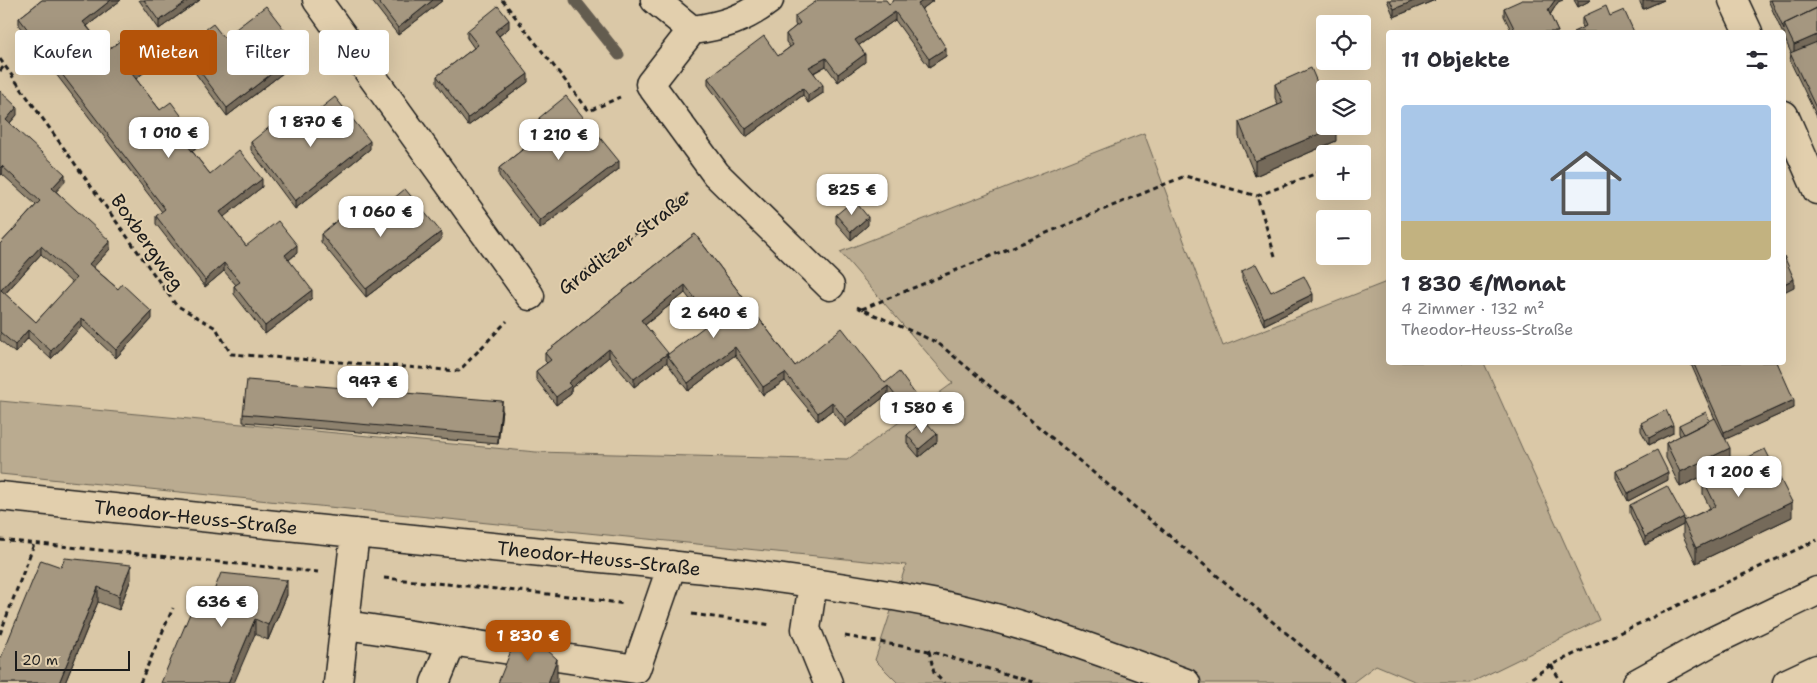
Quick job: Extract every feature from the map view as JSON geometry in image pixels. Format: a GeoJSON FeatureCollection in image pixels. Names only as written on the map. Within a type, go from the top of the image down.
{"type":"FeatureCollection","features":[{"type":"Feature","properties":{"kind":"street"},"geometry":{"type":"LineString","coordinates":[[317,0],[530,296]]}},
{"type":"Feature","properties":{"kind":"street"},"geometry":{"type":"LineString","coordinates":[[655,0],[692,30],[720,27],[757,10],[769,0]]}},
{"type":"Feature","properties":{"kind":"street"},"geometry":{"type":"LineString","coordinates":[[1734,0],[1747,30]]}},
{"type":"Feature","properties":{"kind":"street"},"geometry":{"type":"LineString","coordinates":[[692,30],[650,84],[716,174],[830,286]]}},
{"type":"Feature","properties":{"kind":"street"},"geometry":{"type":"LineString","coordinates":[[1786,119],[1817,190]]}},
{"type":"Feature","properties":{"kind":"street","name":"Theodor-Heuss-Straße"},"geometry":{"type":"LineString","coordinates":[[0,496],[672,566],[813,583],[934,604],[1009,623],[1088,647],[1186,683]]}},
{"type":"Feature","properties":{"kind":"street"},"geometry":{"type":"LineString","coordinates":[[338,683],[356,533]]}},
{"type":"Feature","properties":{"kind":"street"},"geometry":{"type":"LineString","coordinates":[[346,625],[636,669],[672,566]]}},
{"type":"Feature","properties":{"kind":"street"},"geometry":{"type":"LineString","coordinates":[[813,583],[806,629],[828,683]]}},
{"type":"Feature","properties":{"kind":"street"},"geometry":{"type":"LineString","coordinates":[[1637,683],[1711,642],[1817,590]]}},
{"type":"Feature","properties":{"kind":"street"},"geometry":{"type":"LineString","coordinates":[[435,683],[452,642]]}},
{"type":"Feature","properties":{"kind":"street"},"geometry":{"type":"LineString","coordinates":[[1787,683],[1817,669]]}},
{"type":"Feature","properties":{"kind":"path"},"geometry":{"type":"LineString","coordinates":[[502,0],[589,111],[650,84]]}},
{"type":"Feature","properties":{"kind":"path","name":"Boxbergweg"},"geometry":{"type":"LineString","coordinates":[[0,59],[176,305],[216,328],[231,354],[460,371],[530,296]]}},
{"type":"Feature","properties":{"kind":"path"},"geometry":{"type":"LineString","coordinates":[[0,71],[5,65]]}},
{"type":"Feature","properties":{"kind":"path"},"geometry":{"type":"LineString","coordinates":[[862,309],[1185,176],[1257,196],[1316,173]]}},
{"type":"Feature","properties":{"kind":"path","name":"Graditzer Straße"},"geometry":{"type":"LineString","coordinates":[[530,296],[552,296],[716,174]]}},
{"type":"Feature","properties":{"kind":"path"},"geometry":{"type":"LineString","coordinates":[[1257,196],[1276,256]]}},
{"type":"Feature","properties":{"kind":"path"},"geometry":{"type":"LineString","coordinates":[[830,286],[848,302],[938,343],[1346,683]]}},
{"type":"Feature","properties":{"kind":"path"},"geometry":{"type":"LineString","coordinates":[[0,540],[579,597],[806,629],[929,652],[1036,683]]}},
{"type":"Feature","properties":{"kind":"path"},"geometry":{"type":"LineString","coordinates":[[1524,683],[1552,665],[1817,540]]}},
{"type":"Feature","properties":{"kind":"path"},"geometry":{"type":"LineString","coordinates":[[0,634],[34,544]]}},
{"type":"Feature","properties":{"kind":"path"},"geometry":{"type":"LineString","coordinates":[[140,683],[172,608]]}},
{"type":"Feature","properties":{"kind":"path"},"geometry":{"type":"LineString","coordinates":[[929,652],[934,674],[944,683]]}},
{"type":"Feature","properties":{"kind":"path"},"geometry":{"type":"LineString","coordinates":[[1552,665],[1562,683]]}},
{"type":"Feature","properties":{"kind":"shaded area"},"geometry":{"type":"Polygon","coordinates":[[[1144,133],[1223,346],[1386,282],[1386,365],[1485,365],[1599,620],[1470,683],[1419,683],[1376,665],[1352,683],[898,683],[875,660],[906,565],[0,474],[0,401],[536,452],[847,460],[953,383],[840,252],[1144,133]]]}},
{"type":"Feature","properties":{"kind":"building"},"geometry":{"type":"Polygon","coordinates":[[[42,0],[111,0],[83,22],[90,30],[28,30],[19,18],[42,0]]]}},
{"type":"Feature","properties":{"kind":"building"},"geometry":{"type":"Polygon","coordinates":[[[144,0],[189,0],[159,21],[144,0]]]}},
{"type":"Feature","properties":{"kind":"building"},"geometry":{"type":"Polygon","coordinates":[[[377,0],[433,0],[398,28],[377,0]]]}},
{"type":"Feature","properties":{"kind":"building"},"geometry":{"type":"Polygon","coordinates":[[[818,0],[886,0],[889,4],[894,0],[924,0],[918,4],[946,48],[929,59],[895,12],[855,40],[865,54],[838,74],[826,58],[809,67],[823,85],[808,95],[803,88],[746,129],[708,78],[764,36],[778,56],[793,45],[786,34],[800,23],[795,16],[818,0]]]}},
{"type":"Feature","properties":{"kind":"building"},"geometry":{"type":"Polygon","coordinates":[[[1390,0],[1416,0],[1394,9],[1390,0]]]}},
{"type":"Feature","properties":{"kind":"building"},"geometry":{"type":"Polygon","coordinates":[[[1522,0],[1555,0],[1548,10],[1557,30],[1515,30],[1504,8],[1522,0]]]}},
{"type":"Feature","properties":{"kind":"building"},"geometry":{"type":"Polygon","coordinates":[[[1771,0],[1817,0],[1817,8],[1784,24],[1784,30],[1771,0]]]}},
{"type":"Feature","properties":{"kind":"building"},"geometry":{"type":"Polygon","coordinates":[[[266,6],[285,30],[234,30],[266,6]]]}},
{"type":"Feature","properties":{"kind":"building"},"geometry":{"type":"Polygon","coordinates":[[[498,6],[509,20],[495,31],[528,74],[468,118],[437,76],[478,45],[467,31],[498,6]]]}},
{"type":"Feature","properties":{"kind":"building"},"geometry":{"type":"Polygon","coordinates":[[[1606,6],[1610,16],[1624,10],[1633,30],[1577,30],[1586,26],[1582,17],[1606,6]]]}},
{"type":"Feature","properties":{"kind":"building"},"geometry":{"type":"Polygon","coordinates":[[[1817,8],[1817,35],[1794,45],[1784,24],[1817,8]]]}},
{"type":"Feature","properties":{"kind":"building"},"geometry":{"type":"Polygon","coordinates":[[[213,24],[224,38],[227,36],[227,75],[270,75],[227,108],[203,75],[217,75],[217,30],[205,30],[213,24]]]}},
{"type":"Feature","properties":{"kind":"building"},"geometry":{"type":"Polygon","coordinates":[[[120,41],[120,75],[133,75],[160,110],[171,102],[198,138],[188,146],[210,174],[239,150],[262,179],[220,212],[246,246],[278,221],[297,245],[285,255],[312,290],[265,326],[234,286],[240,282],[224,263],[205,280],[156,216],[165,209],[63,75],[110,75],[110,49],[120,41]]]}},
{"type":"Feature","properties":{"kind":"building"},"geometry":{"type":"Polygon","coordinates":[[[1817,42],[1817,110],[1790,53],[1817,42]]]}},
{"type":"Feature","properties":{"kind":"building"},"geometry":{"type":"Polygon","coordinates":[[[1311,68],[1316,80],[1317,135],[1255,161],[1239,122],[1283,103],[1275,84],[1311,68]]]}},
{"type":"Feature","properties":{"kind":"building"},"geometry":{"type":"Polygon","coordinates":[[[0,91],[17,107],[6,120],[65,174],[52,188],[110,241],[89,264],[118,289],[122,284],[152,312],[116,350],[82,318],[51,351],[28,330],[15,345],[0,332],[0,244],[40,201],[2,166],[0,168],[0,91]],[[41,246],[1,290],[36,322],[76,278],[41,246]]]}},
{"type":"Feature","properties":{"kind":"building"},"geometry":{"type":"Polygon","coordinates":[[[566,96],[619,161],[540,221],[499,168],[549,129],[539,118],[566,96]]]}},
{"type":"Feature","properties":{"kind":"building"},"geometry":{"type":"Polygon","coordinates":[[[335,97],[370,141],[295,201],[251,142],[277,121],[287,135],[335,97]]]}},
{"type":"Feature","properties":{"kind":"building"},"geometry":{"type":"Polygon","coordinates":[[[405,189],[441,232],[366,289],[321,234],[352,208],[364,223],[405,189]]]}},
{"type":"Feature","properties":{"kind":"building"},"geometry":{"type":"Polygon","coordinates":[[[854,200],[868,217],[851,232],[836,215],[854,200]]]}},
{"type":"Feature","properties":{"kind":"building"},"geometry":{"type":"Polygon","coordinates":[[[695,234],[795,366],[842,328],[885,383],[899,372],[918,398],[905,408],[888,386],[845,419],[832,402],[818,413],[785,373],[763,387],[735,347],[688,383],[667,355],[712,321],[685,285],[641,320],[668,353],[634,379],[609,349],[568,383],[571,386],[556,397],[536,371],[551,360],[545,353],[695,234]]]}},
{"type":"Feature","properties":{"kind":"building"},"geometry":{"type":"Polygon","coordinates":[[[1786,261],[1794,279],[1786,283],[1786,261]]]}},
{"type":"Feature","properties":{"kind":"building"},"geometry":{"type":"Polygon","coordinates":[[[1256,264],[1271,292],[1304,276],[1313,294],[1264,318],[1242,271],[1256,264]]]}},
{"type":"Feature","properties":{"kind":"building"},"geometry":{"type":"Polygon","coordinates":[[[1694,365],[1778,365],[1794,400],[1724,432],[1694,365]]]}},
{"type":"Feature","properties":{"kind":"building"},"geometry":{"type":"Polygon","coordinates":[[[247,380],[502,401],[498,436],[243,414],[247,380]]]}},
{"type":"Feature","properties":{"kind":"building"},"geometry":{"type":"Polygon","coordinates":[[[1666,410],[1673,425],[1649,438],[1641,423],[1666,410]]]}},
{"type":"Feature","properties":{"kind":"building"},"geometry":{"type":"Polygon","coordinates":[[[1706,412],[1710,421],[1684,434],[1679,425],[1706,412]]]}},
{"type":"Feature","properties":{"kind":"building"},"geometry":{"type":"Polygon","coordinates":[[[1715,418],[1730,448],[1680,472],[1666,443],[1715,418]]]}},
{"type":"Feature","properties":{"kind":"building"},"geometry":{"type":"Polygon","coordinates":[[[924,420],[937,434],[919,449],[907,435],[924,420]]]}},
{"type":"Feature","properties":{"kind":"building"},"geometry":{"type":"Polygon","coordinates":[[[1765,449],[1792,502],[1696,548],[1683,521],[1716,506],[1703,479],[1765,449]]]}},
{"type":"Feature","properties":{"kind":"building"},"geometry":{"type":"Polygon","coordinates":[[[1657,450],[1668,472],[1628,493],[1616,471],[1657,450]]]}},
{"type":"Feature","properties":{"kind":"building"},"geometry":{"type":"Polygon","coordinates":[[[1667,486],[1684,517],[1645,537],[1630,505],[1667,486]]]}},
{"type":"Feature","properties":{"kind":"building"},"geometry":{"type":"Polygon","coordinates":[[[65,558],[131,565],[119,596],[98,587],[59,683],[0,683],[0,660],[41,560],[61,567],[65,558]]]}},
{"type":"Feature","properties":{"kind":"building"},"geometry":{"type":"Polygon","coordinates":[[[221,573],[287,580],[268,625],[255,619],[228,683],[161,683],[199,592],[211,598],[221,573]]]}},
{"type":"Feature","properties":{"kind":"building"},"geometry":{"type":"Polygon","coordinates":[[[521,626],[557,659],[548,683],[498,683],[521,626]]]}},
{"type":"Feature","properties":{"kind":"waterway"},"geometry":{"type":"LineString","coordinates":[[575,0],[619,55]]}}]}
